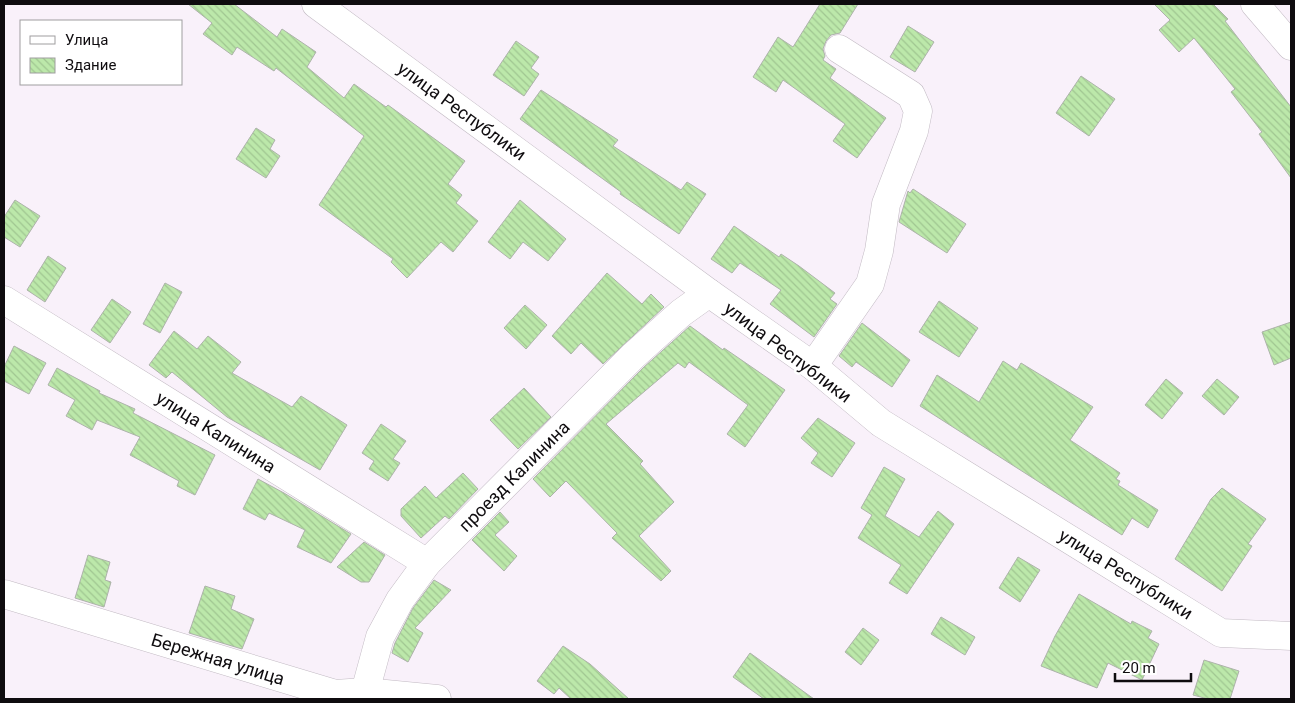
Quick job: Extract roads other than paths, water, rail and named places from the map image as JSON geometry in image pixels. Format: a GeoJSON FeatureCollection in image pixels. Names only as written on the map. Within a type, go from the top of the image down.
{"type":"FeatureCollection","features":[{"type":"Feature","properties":{"kind":"street","name":"улица Республики"},"geometry":{"type":"LineString","coordinates":[[316,4],[709,293],[813,366],[881,423],[1221,632],[1291,636]]}},
{"type":"Feature","properties":{"kind":"street"},"geometry":{"type":"LineString","coordinates":[[1255,4],[1291,46]]}},
{"type":"Feature","properties":{"kind":"street"},"geometry":{"type":"LineString","coordinates":[[813,366],[870,284],[879,251],[886,204],[914,131],[918,111],[911,95],[839,49]]}},
{"type":"Feature","properties":{"kind":"street","name":"проезд Калинина"},"geometry":{"type":"LineString","coordinates":[[365,692],[380,637],[400,600],[427,563],[633,356],[681,312],[709,293]]}},
{"type":"Feature","properties":{"kind":"street","name":"улица Калинина"},"geometry":{"type":"LineString","coordinates":[[4,300],[427,563]]}},
{"type":"Feature","properties":{"kind":"street","name":"Бережная улица"},"geometry":{"type":"LineString","coordinates":[[4,594],[335,694],[365,692],[437,699]]}}]}
